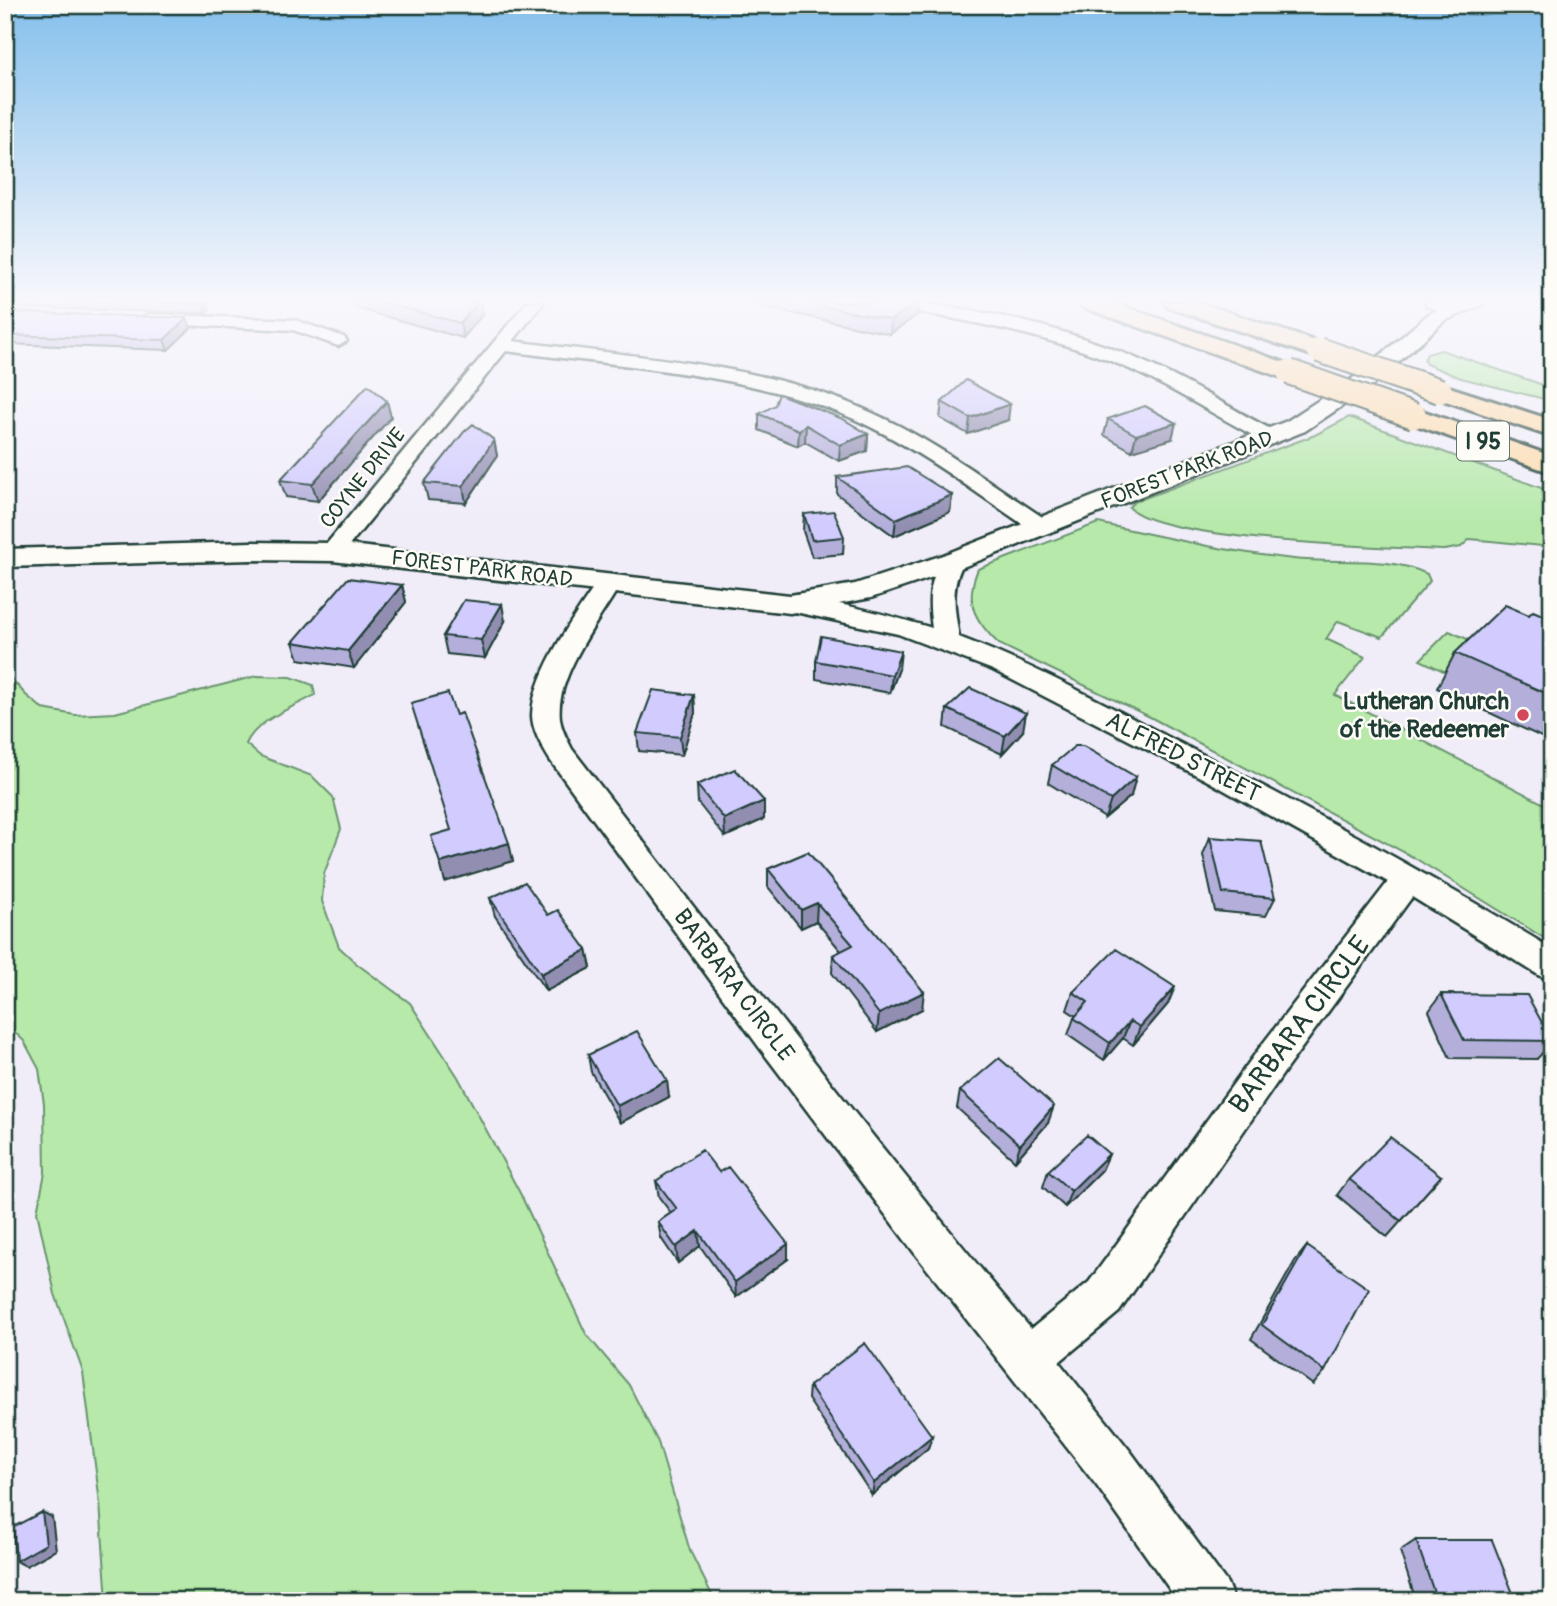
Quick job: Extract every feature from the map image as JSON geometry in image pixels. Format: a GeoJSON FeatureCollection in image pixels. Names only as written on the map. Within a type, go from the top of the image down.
{"type":"FeatureCollection","features":[{"type":"Feature","properties":{"kind":"highway","name":"I 95"},"geometry":{"type":"LineString","coordinates":[[1303,377],[1552,465]]}},
{"type":"Feature","properties":{"kind":"highway","name":"I 95"},"geometry":{"type":"LineString","coordinates":[[1399,377],[1552,429]]}},
{"type":"Feature","properties":{"kind":"street","name":"COYNE DRIVE"},"geometry":{"type":"LineString","coordinates":[[332,552],[476,377]]}},
{"type":"Feature","properties":{"kind":"street"},"geometry":{"type":"LineString","coordinates":[[739,377],[818,398],[901,434],[1042,527]]}},
{"type":"Feature","properties":{"kind":"street"},"geometry":{"type":"LineString","coordinates":[[1161,377],[1271,437]]}},
{"type":"Feature","properties":{"kind":"street","name":"FOREST PARK ROAD"},"geometry":{"type":"LineString","coordinates":[[5,558],[241,551],[332,552],[790,604],[848,595],[953,561],[1042,527],[1271,437],[1332,405],[1368,377]]}},
{"type":"Feature","properties":{"kind":"street"},"geometry":{"type":"LineString","coordinates":[[947,642],[942,595],[945,576],[953,561]]}},
{"type":"Feature","properties":{"kind":"street","name":"BARBARA CIRCLE"},"geometry":{"type":"LineString","coordinates":[[608,585],[560,668],[548,696],[548,727],[560,753],[772,1036],[931,1241],[1122,1479],[1209,1601]]}},
{"type":"Feature","properties":{"kind":"street","name":"ALFRED STREET"},"geometry":{"type":"LineString","coordinates":[[790,604],[871,619],[947,642],[1022,674],[1238,785],[1408,879],[1552,966]]}},
{"type":"Feature","properties":{"kind":"street","name":"BARBARA CIRCLE"},"geometry":{"type":"LineString","coordinates":[[1028,1359],[1104,1297],[1258,1079],[1408,879]]}},
{"type":"Feature","properties":{"kind":"green space"},"geometry":{"type":"Polygon","coordinates":[[[1458,377],[1520,377],[1552,388],[1552,401],[1458,377]]]}},
{"type":"Feature","properties":{"kind":"green space"},"geometry":{"type":"Polygon","coordinates":[[[1349,417],[1552,492],[1552,547],[1470,539],[1461,547],[1445,550],[1278,540],[1184,528],[1149,519],[1129,507],[1134,502],[1315,435],[1349,417]]]}},
{"type":"Feature","properties":{"kind":"green space"},"geometry":{"type":"Polygon","coordinates":[[[1098,523],[1245,552],[1294,559],[1396,564],[1427,574],[1430,581],[1382,637],[1338,621],[1326,639],[1365,657],[1335,695],[1552,808],[1552,943],[1413,857],[1150,717],[999,644],[983,627],[974,610],[972,591],[978,569],[1098,523]]]}},
{"type":"Feature","properties":{"kind":"green space"},"geometry":{"type":"Polygon","coordinates":[[[1449,631],[1481,645],[1450,674],[1420,660],[1449,631]]]}},
{"type":"Feature","properties":{"kind":"green space"},"geometry":{"type":"Polygon","coordinates":[[[5,672],[43,709],[75,715],[115,713],[256,676],[291,677],[313,685],[315,695],[267,721],[251,735],[246,744],[260,756],[312,776],[333,797],[341,829],[324,874],[322,901],[339,947],[357,964],[410,1003],[458,1077],[521,1195],[586,1334],[629,1385],[658,1442],[690,1551],[715,1601],[107,1601],[100,1503],[83,1372],[55,1294],[37,1212],[45,1173],[44,1104],[39,1069],[24,1041],[5,1023],[5,672]]]}},
{"type":"Feature","properties":{"kind":"building"},"geometry":{"type":"Polygon","coordinates":[[[966,380],[1010,404],[970,418],[942,402],[966,380]]]}},
{"type":"Feature","properties":{"kind":"building"},"geometry":{"type":"Polygon","coordinates":[[[368,385],[387,401],[312,484],[280,480],[368,385]]]}},
{"type":"Feature","properties":{"kind":"building"},"geometry":{"type":"Polygon","coordinates":[[[779,394],[843,419],[868,434],[840,445],[806,425],[799,430],[759,414],[775,405],[779,394]]]}},
{"type":"Feature","properties":{"kind":"building"},"geometry":{"type":"Polygon","coordinates":[[[1145,406],[1176,423],[1136,435],[1108,419],[1145,406]]]}},
{"type":"Feature","properties":{"kind":"building"},"geometry":{"type":"Polygon","coordinates":[[[473,424],[494,440],[463,486],[424,483],[464,432],[473,424]]]}},
{"type":"Feature","properties":{"kind":"building"},"geometry":{"type":"Polygon","coordinates":[[[907,467],[952,495],[896,519],[837,477],[907,467]]]}},
{"type":"Feature","properties":{"kind":"building"},"geometry":{"type":"Polygon","coordinates":[[[834,511],[844,537],[812,540],[804,514],[834,511]]]}},
{"type":"Feature","properties":{"kind":"building"},"geometry":{"type":"Polygon","coordinates":[[[348,578],[402,585],[348,651],[293,642],[348,578]]]}},
{"type":"Feature","properties":{"kind":"building"},"geometry":{"type":"Polygon","coordinates":[[[464,600],[502,604],[481,640],[443,636],[464,600]]]}},
{"type":"Feature","properties":{"kind":"building"},"geometry":{"type":"Polygon","coordinates":[[[1505,605],[1529,615],[1533,611],[1552,619],[1552,696],[1455,653],[1505,605]]]}},
{"type":"Feature","properties":{"kind":"building"},"geometry":{"type":"Polygon","coordinates":[[[821,636],[901,651],[892,675],[816,661],[821,636]]]}},
{"type":"Feature","properties":{"kind":"building"},"geometry":{"type":"Polygon","coordinates":[[[970,688],[1026,713],[1005,736],[947,709],[970,688]]]}},
{"type":"Feature","properties":{"kind":"building"},"geometry":{"type":"Polygon","coordinates":[[[653,690],[694,695],[680,737],[637,733],[653,690]]]}},
{"type":"Feature","properties":{"kind":"building"},"geometry":{"type":"Polygon","coordinates":[[[448,693],[456,715],[462,713],[509,843],[440,863],[431,836],[451,830],[411,703],[448,693]]]}},
{"type":"Feature","properties":{"kind":"building"},"geometry":{"type":"Polygon","coordinates":[[[1075,746],[1083,746],[1136,777],[1111,800],[1052,765],[1075,746]]]}},
{"type":"Feature","properties":{"kind":"building"},"geometry":{"type":"Polygon","coordinates":[[[735,769],[764,801],[724,819],[697,785],[735,769]]]}},
{"type":"Feature","properties":{"kind":"building"},"geometry":{"type":"Polygon","coordinates":[[[1210,837],[1261,841],[1275,898],[1223,893],[1210,837]]]}},
{"type":"Feature","properties":{"kind":"building"},"geometry":{"type":"Polygon","coordinates":[[[808,852],[924,992],[879,1014],[833,955],[853,945],[817,903],[801,910],[768,869],[808,852]]]}},
{"type":"Feature","properties":{"kind":"building"},"geometry":{"type":"Polygon","coordinates":[[[525,882],[548,915],[558,910],[587,950],[541,974],[490,898],[525,882]]]}},
{"type":"Feature","properties":{"kind":"building"},"geometry":{"type":"Polygon","coordinates":[[[1116,949],[1175,987],[1140,1027],[1130,1021],[1110,1043],[1074,1018],[1088,1002],[1073,992],[1116,949]]]}},
{"type":"Feature","properties":{"kind":"building"},"geometry":{"type":"Polygon","coordinates":[[[1441,994],[1527,995],[1552,1041],[1464,1040],[1441,994]]]}},
{"type":"Feature","properties":{"kind":"building"},"geometry":{"type":"Polygon","coordinates":[[[637,1031],[667,1080],[617,1106],[588,1055],[637,1031]]]}},
{"type":"Feature","properties":{"kind":"building"},"geometry":{"type":"Polygon","coordinates":[[[999,1058],[1054,1106],[1020,1145],[960,1091],[999,1058]]]}},
{"type":"Feature","properties":{"kind":"building"},"geometry":{"type":"Polygon","coordinates":[[[1087,1135],[1109,1154],[1071,1191],[1048,1171],[1087,1135]]]}},
{"type":"Feature","properties":{"kind":"building"},"geometry":{"type":"Polygon","coordinates":[[[1390,1137],[1441,1176],[1401,1221],[1349,1179],[1390,1137]]]}},
{"type":"Feature","properties":{"kind":"building"},"geometry":{"type":"Polygon","coordinates":[[[702,1150],[719,1172],[728,1167],[788,1244],[735,1282],[698,1231],[676,1247],[658,1222],[677,1209],[656,1181],[702,1150]]]}},
{"type":"Feature","properties":{"kind":"building"},"geometry":{"type":"Polygon","coordinates":[[[1307,1246],[1369,1289],[1325,1371],[1262,1325],[1307,1246]]]}},
{"type":"Feature","properties":{"kind":"building"},"geometry":{"type":"Polygon","coordinates":[[[865,1343],[932,1436],[874,1483],[809,1386],[865,1343]]]}},
{"type":"Feature","properties":{"kind":"building"},"geometry":{"type":"Polygon","coordinates":[[[42,1512],[46,1544],[16,1561],[13,1527],[42,1512]]]}},
{"type":"Feature","properties":{"kind":"building"},"geometry":{"type":"Polygon","coordinates":[[[1416,1540],[1492,1540],[1516,1601],[1437,1601],[1416,1540]]]}},
{"type":"Feature","properties":{"kind":"place","name":"Lutheran Church of the Redeemer"},"geometry":{"type":"Point","coordinates":[1523,715]}}]}
